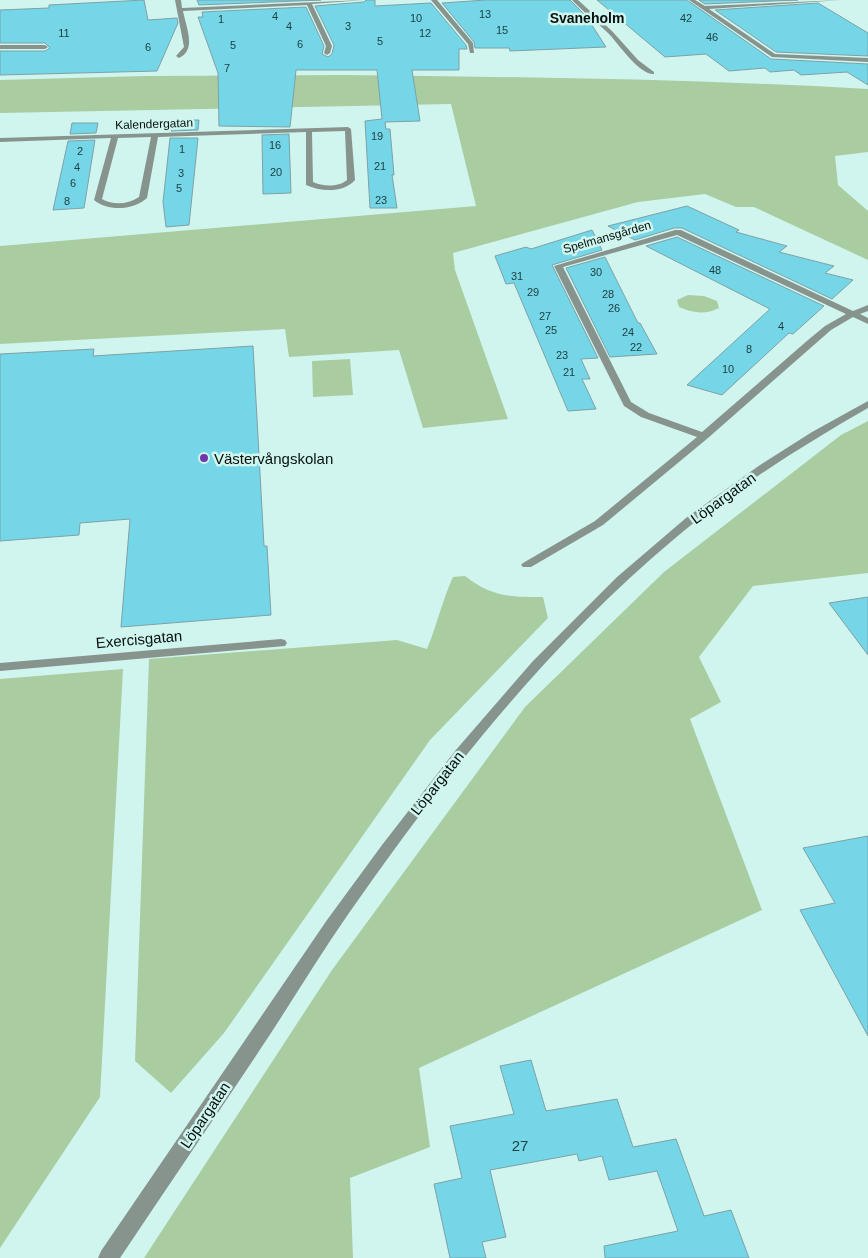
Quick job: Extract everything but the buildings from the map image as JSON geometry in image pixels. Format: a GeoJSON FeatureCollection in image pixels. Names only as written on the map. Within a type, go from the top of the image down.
{"type":"FeatureCollection","features":[{"type":"Feature","properties":{"kind":"street"},"geometry":{"type":"LineString","coordinates":[[178,0],[187,47],[185,52],[179,56]]}},
{"type":"Feature","properties":{"kind":"street"},"geometry":{"type":"LineString","coordinates":[[181,10],[361,0]]}},
{"type":"Feature","properties":{"kind":"street"},"geometry":{"type":"LineString","coordinates":[[434,0],[471,44],[472,52]]}},
{"type":"Feature","properties":{"kind":"street"},"geometry":{"type":"LineString","coordinates":[[576,0],[610,32],[636,61],[652,74]]}},
{"type":"Feature","properties":{"kind":"street"},"geometry":{"type":"LineString","coordinates":[[692,0],[774,56],[868,60]]}},
{"type":"Feature","properties":{"kind":"street"},"geometry":{"type":"LineString","coordinates":[[703,8],[838,0]]}},
{"type":"Feature","properties":{"kind":"street"},"geometry":{"type":"LineString","coordinates":[[309,3],[329,46],[327,53]]}},
{"type":"Feature","properties":{"kind":"street"},"geometry":{"type":"LineString","coordinates":[[0,48],[45,46]]}},
{"type":"Feature","properties":{"kind":"street","name":"Kalendergatan"},"geometry":{"type":"LineString","coordinates":[[0,140],[115,136],[309,130],[348,129],[351,180],[347,184],[325,188],[316,187],[309,183],[309,130]]}},
{"type":"Feature","properties":{"kind":"street"},"geometry":{"type":"LineString","coordinates":[[115,136],[98,200],[106,205],[126,206],[137,203],[144,198],[154,135]]}},
{"type":"Feature","properties":{"kind":"street","name":"Spelmansgården"},"geometry":{"type":"LineString","coordinates":[[704,436],[646,415],[628,404],[558,266],[678,232],[868,321]]}},
{"type":"Feature","properties":{"kind":"street"},"geometry":{"type":"LineString","coordinates":[[527,565],[599,523],[704,436],[828,328],[868,308]]}},
{"type":"Feature","properties":{"kind":"street","name":"Löpargatan"},"geometry":{"type":"LineString","coordinates":[[108,1258],[351,898],[437,782],[513,690],[553,647],[668,538],[717,500],[800,442],[868,404]]}},
{"type":"Feature","properties":{"kind":"street","name":"Exercisgatan"},"geometry":{"type":"LineString","coordinates":[[0,667],[281,642]]}},
{"type":"Feature","properties":{"kind":"green space"},"geometry":{"type":"Polygon","coordinates":[[[345,75],[672,81],[868,89],[868,152],[835,156],[838,185],[868,211],[868,260],[754,207],[736,207],[705,194],[638,202],[453,253],[455,270],[508,419],[423,428],[399,350],[289,357],[285,329],[0,344],[0,246],[476,206],[451,104],[0,113],[0,80],[145,76],[345,75]]]}},
{"type":"Feature","properties":{"kind":"green space"},"geometry":{"type":"Polygon","coordinates":[[[688,295],[704,296],[717,301],[719,308],[709,312],[699,312],[679,307],[677,300],[688,295]]]}},
{"type":"Feature","properties":{"kind":"green space"},"geometry":{"type":"Polygon","coordinates":[[[350,359],[353,395],[313,397],[312,361],[350,359]]]}},
{"type":"Feature","properties":{"kind":"green space"},"geometry":{"type":"Polygon","coordinates":[[[868,421],[868,573],[753,586],[699,657],[721,702],[690,719],[762,910],[419,1068],[430,1147],[350,1178],[353,1258],[144,1258],[332,970],[525,707],[664,572],[841,435],[868,421]]]}},
{"type":"Feature","properties":{"kind":"green space"},"geometry":{"type":"Polygon","coordinates":[[[465,576],[493,592],[521,597],[543,597],[548,618],[430,740],[224,1033],[171,1093],[135,1061],[149,659],[397,640],[427,649],[453,577],[465,576]]]}},
{"type":"Feature","properties":{"kind":"green space"},"geometry":{"type":"Polygon","coordinates":[[[123,669],[100,1097],[0,1248],[0,679],[123,669]]]}},
{"type":"Feature","properties":{"kind":"place","name":"Västervångskolan"},"geometry":{"type":"Point","coordinates":[204,458]}},
{"type":"Feature","properties":{"kind":"district","name":"Svaneholm"},"geometry":{"type":"Point","coordinates":[587,18]}}]}
